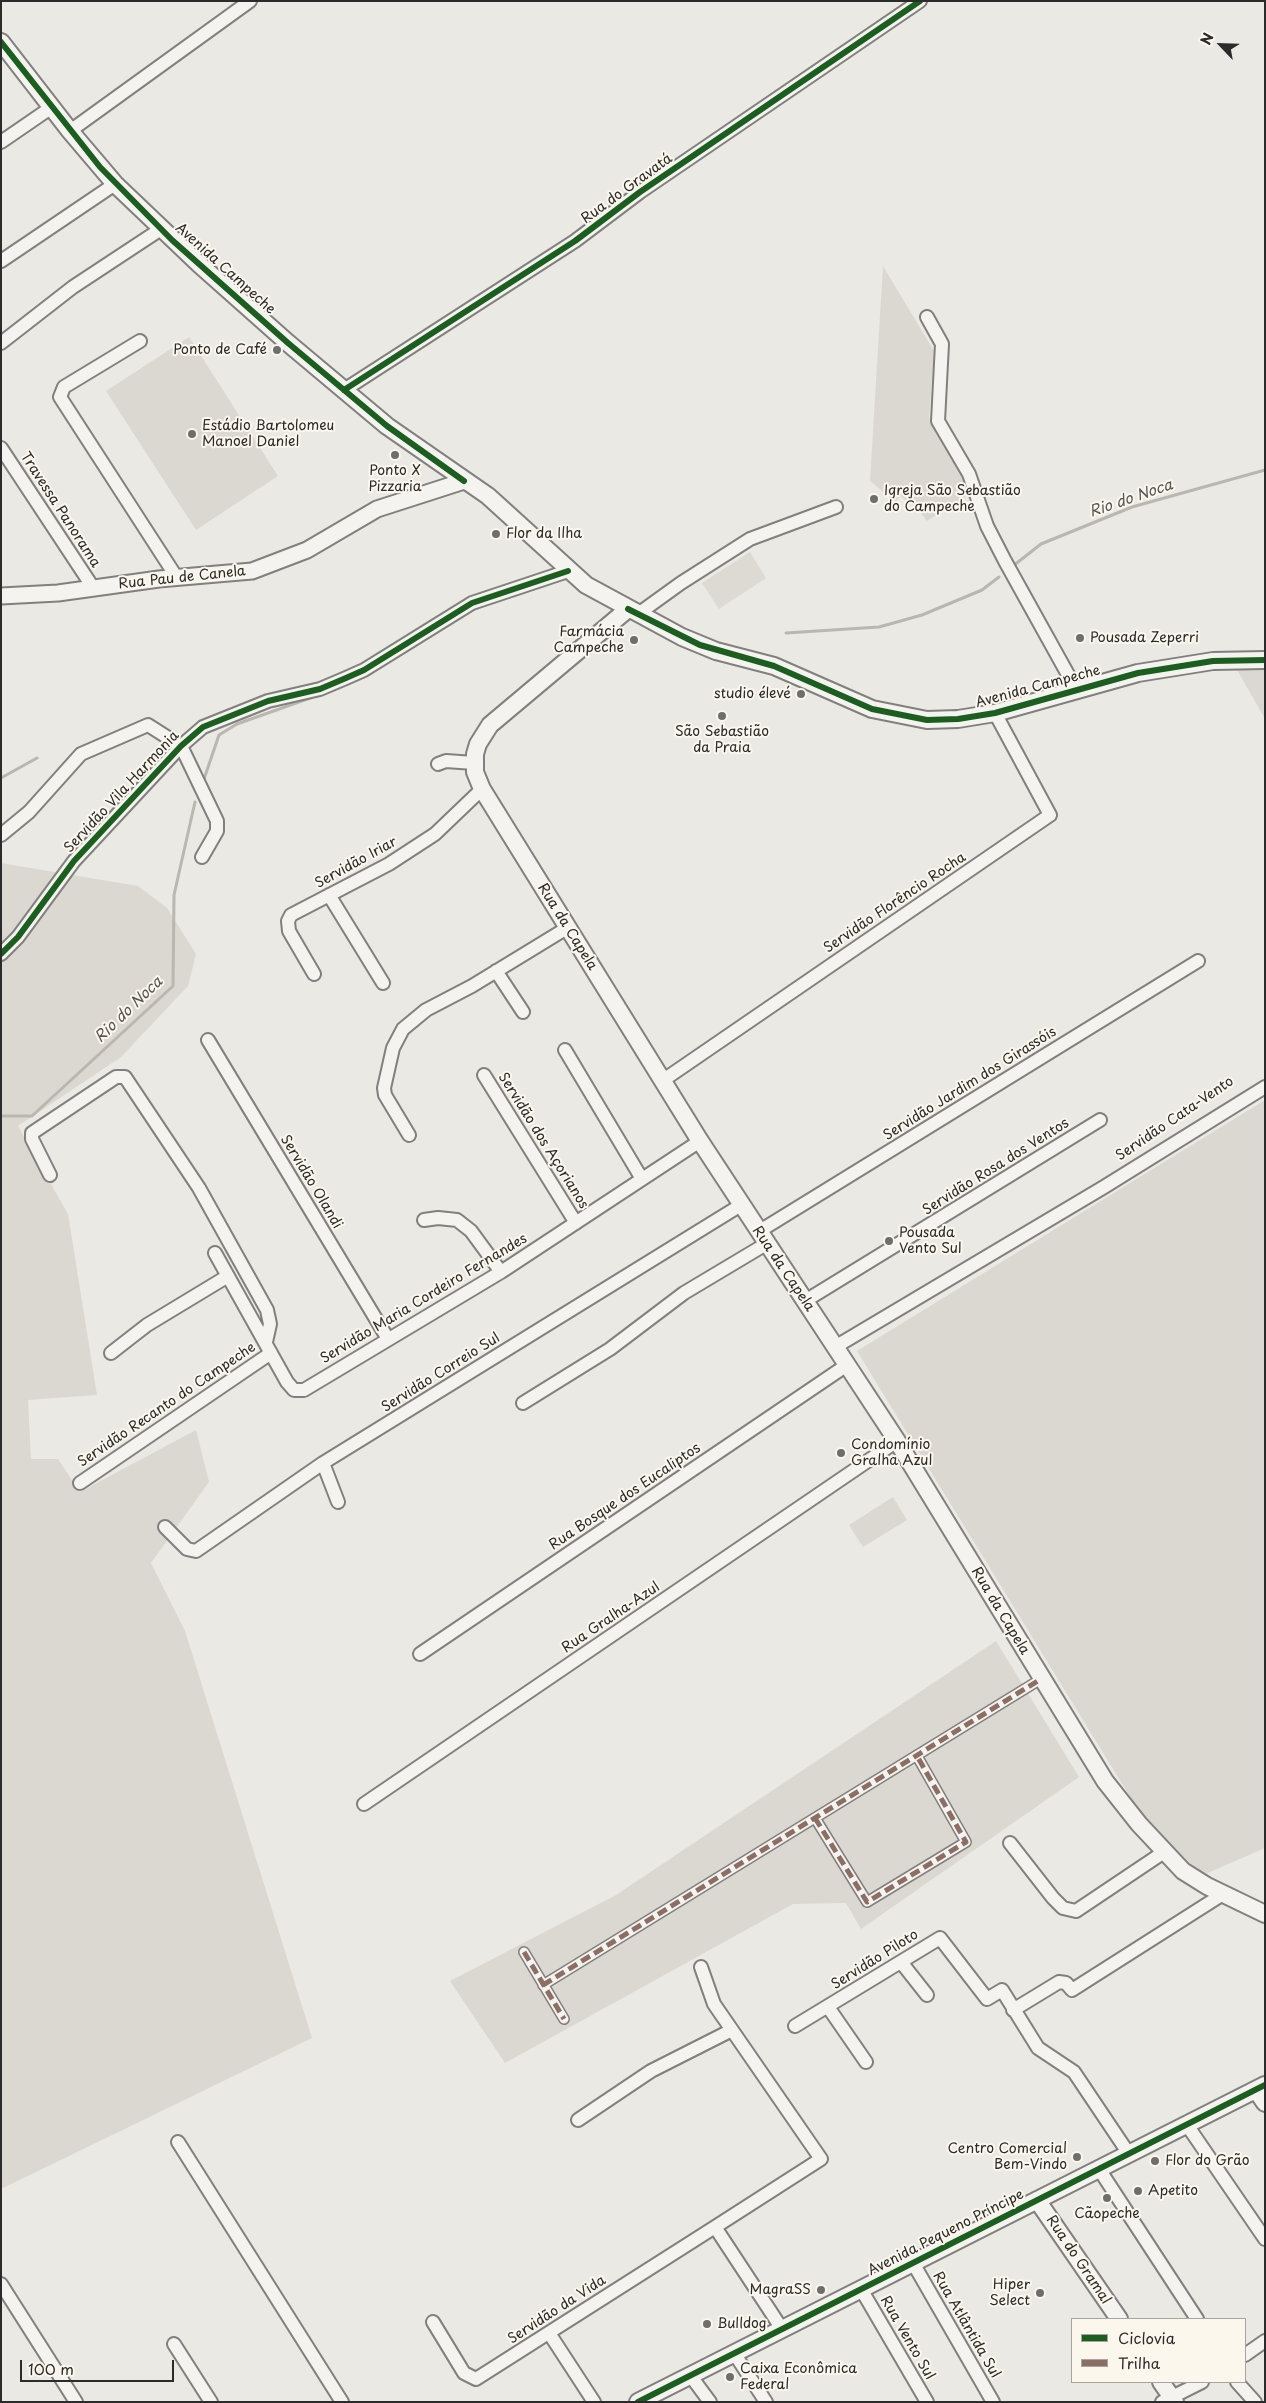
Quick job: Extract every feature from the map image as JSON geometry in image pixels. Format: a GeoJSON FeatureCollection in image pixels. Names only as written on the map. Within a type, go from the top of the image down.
{"type":"FeatureCollection","features":[{"type":"Feature","properties":{"kind":"main road","name":"Avenida Campeche"},"geometry":{"type":"LineString","coordinates":[[1,42],[70,131],[115,184],[199,264],[344,390],[387,426],[488,496],[519,522],[586,585],[633,612],[700,645],[774,666],[872,709],[927,720],[958,719],[995,714],[1076,689],[1138,673],[1229,660],[1265,660]]}},
{"type":"Feature","properties":{"kind":"main road"},"geometry":{"type":"LineString","coordinates":[[474,763],[478,744],[483,735],[500,716],[633,612]]}},
{"type":"Feature","properties":{"kind":"main road","name":"Rua da Capela"},"geometry":{"type":"LineString","coordinates":[[474,763],[482,789],[567,928],[700,1142],[897,1442],[1105,1781],[1164,1852],[1195,1880],[1265,1914]]}},
{"type":"Feature","properties":{"kind":"main road","name":"Avenida Pequeno Príncipe"},"geometry":{"type":"LineString","coordinates":[[638,2402],[1187,2125],[1262,2093]]}},
{"type":"Feature","properties":{"kind":"main road","name":"Rua do Gramal"},"geometry":{"type":"LineString","coordinates":[[1037,2200],[1118,2318]]}},
{"type":"Feature","properties":{"kind":"main road"},"geometry":{"type":"LineString","coordinates":[[1161,2383],[1169,2400]]}},
{"type":"Feature","properties":{"kind":"street"},"geometry":{"type":"LineString","coordinates":[[70,131],[250,1]]}},
{"type":"Feature","properties":{"kind":"street","name":"Rua do Gravatá"},"geometry":{"type":"LineString","coordinates":[[344,390],[575,241],[640,192],[920,1]]}},
{"type":"Feature","properties":{"kind":"street"},"geometry":{"type":"LineString","coordinates":[[1,142],[52,108]]}},
{"type":"Feature","properties":{"kind":"street"},"geometry":{"type":"LineString","coordinates":[[1,261],[115,184]]}},
{"type":"Feature","properties":{"kind":"street"},"geometry":{"type":"LineString","coordinates":[[1,343],[74,287],[161,229]]}},
{"type":"Feature","properties":{"kind":"street"},"geometry":{"type":"LineString","coordinates":[[928,317],[943,349],[938,421],[969,474],[987,526],[1005,561],[1076,689]]}},
{"type":"Feature","properties":{"kind":"street"},"geometry":{"type":"LineString","coordinates":[[140,341],[64,387],[60,397],[177,578]]}},
{"type":"Feature","properties":{"kind":"street","name":"Travessa Panorama"},"geometry":{"type":"LineString","coordinates":[[1,448],[94,589]]}},
{"type":"Feature","properties":{"kind":"street","name":"Rua Pau de Canela"},"geometry":{"type":"LineString","coordinates":[[1,596],[94,589],[177,578],[236,573],[268,566],[307,550],[377,509],[464,481]]}},
{"type":"Feature","properties":{"kind":"street"},"geometry":{"type":"LineString","coordinates":[[633,612],[750,539],[836,507]]}},
{"type":"Feature","properties":{"kind":"street","name":"Servidão Vila Harmonia"},"geometry":{"type":"LineString","coordinates":[[1,954],[24,930],[74,861],[181,746],[204,727],[268,701],[320,688],[364,670],[481,599],[568,570]]}},
{"type":"Feature","properties":{"kind":"street","name":"Servidão Florêncio Rocha"},"geometry":{"type":"LineString","coordinates":[[662,1081],[1050,815],[995,714]]}},
{"type":"Feature","properties":{"kind":"street"},"geometry":{"type":"LineString","coordinates":[[1,836],[29,812],[81,754],[94,746],[148,725],[181,746],[217,821],[217,831],[202,857]]}},
{"type":"Feature","properties":{"kind":"street"},"geometry":{"type":"LineString","coordinates":[[438,764],[446,761],[474,763]]}},
{"type":"Feature","properties":{"kind":"street","name":"Servidão Iriar"},"geometry":{"type":"LineString","coordinates":[[314,974],[289,932],[288,921],[291,915],[389,864],[435,834],[482,789]]}},
{"type":"Feature","properties":{"kind":"street"},"geometry":{"type":"LineString","coordinates":[[329,895],[383,982]]}},
{"type":"Feature","properties":{"kind":"street"},"geometry":{"type":"LineString","coordinates":[[408,1135],[384,1088],[398,1038],[403,1029],[426,1010],[567,928]]}},
{"type":"Feature","properties":{"kind":"street","name":"Servidão Jardim dos Girassóis"},"geometry":{"type":"LineString","coordinates":[[523,1403],[610,1349],[684,1293],[762,1238],[1198,961]]}},
{"type":"Feature","properties":{"kind":"street"},"geometry":{"type":"LineString","coordinates":[[496,971],[523,1012]]}},
{"type":"Feature","properties":{"kind":"street","name":"Servidão Olandi"},"geometry":{"type":"LineString","coordinates":[[208,1040],[388,1339]]}},
{"type":"Feature","properties":{"kind":"street"},"geometry":{"type":"LineString","coordinates":[[566,1050],[642,1179]]}},
{"type":"Feature","properties":{"kind":"street","name":"Servidão dos Açorianos"},"geometry":{"type":"LineString","coordinates":[[484,1075],[576,1223]]}},
{"type":"Feature","properties":{"kind":"street"},"geometry":{"type":"LineString","coordinates":[[50,1175],[32,1139],[32,1133],[116,1077],[125,1077],[199,1188],[267,1310],[270,1324],[269,1347]]}},
{"type":"Feature","properties":{"kind":"street","name":"Servidão Cata-Vento"},"geometry":{"type":"LineString","coordinates":[[835,1347],[1104,1187],[1135,1162],[1226,1106],[1265,1078]]}},
{"type":"Feature","properties":{"kind":"street","name":"Servidão Cata-Vento"},"geometry":{"type":"LineString","coordinates":[[1226,1106],[1265,1087]]}},
{"type":"Feature","properties":{"kind":"street","name":"Servidão Rosa dos Ventos"},"geometry":{"type":"LineString","coordinates":[[805,1301],[1100,1120]]}},
{"type":"Feature","properties":{"kind":"street","name":"Servidão Maria Cordeiro Fernandes"},"geometry":{"type":"LineString","coordinates":[[215,1252],[290,1386],[304,1390],[501,1272],[700,1142]]}},
{"type":"Feature","properties":{"kind":"street","name":"Servidão Correio Sul"},"geometry":{"type":"LineString","coordinates":[[165,1527],[187,1550],[196,1551],[323,1463],[741,1205]]}},
{"type":"Feature","properties":{"kind":"street"},"geometry":{"type":"LineString","coordinates":[[424,1220],[438,1218],[457,1220],[471,1231],[501,1272]]}},
{"type":"Feature","properties":{"kind":"street"},"geometry":{"type":"LineString","coordinates":[[111,1353],[147,1325],[228,1276]]}},
{"type":"Feature","properties":{"kind":"street","name":"Servidão Recanto do Campeche"},"geometry":{"type":"LineString","coordinates":[[80,1483],[269,1347]]}},
{"type":"Feature","properties":{"kind":"street","name":"Rua Bosque dos Eucaliptos"},"geometry":{"type":"LineString","coordinates":[[420,1654],[847,1365]]}},
{"type":"Feature","properties":{"kind":"street","name":"Rua Gralha-Azul"},"geometry":{"type":"LineString","coordinates":[[364,1804],[897,1442]]}},
{"type":"Feature","properties":{"kind":"street"},"geometry":{"type":"LineString","coordinates":[[323,1463],[338,1502]]}},
{"type":"Feature","properties":{"kind":"street"},"geometry":{"type":"LineString","coordinates":[[544,1986],[1042,1679]]}},
{"type":"Feature","properties":{"kind":"street"},"geometry":{"type":"LineString","coordinates":[[815,1818],[867,1902],[966,1842],[917,1756]]}},
{"type":"Feature","properties":{"kind":"street"},"geometry":{"type":"LineString","coordinates":[[1010,1843],[1053,1898],[1063,1908],[1076,1912],[1164,1852]]}},
{"type":"Feature","properties":{"kind":"street"},"geometry":{"type":"LineString","coordinates":[[1013,2010],[1059,1982],[1066,1982],[1072,1990],[1223,1894]]}},
{"type":"Feature","properties":{"kind":"street","name":"Servidão Piloto"},"geometry":{"type":"LineString","coordinates":[[796,2026],[940,1938],[987,1999],[1002,1990],[1031,2039],[1043,2053],[1074,2072],[1129,2154]]}},
{"type":"Feature","properties":{"kind":"street"},"geometry":{"type":"LineString","coordinates":[[524,1952],[564,2019]]}},
{"type":"Feature","properties":{"kind":"street"},"geometry":{"type":"LineString","coordinates":[[900,1962],[927,1995]]}},
{"type":"Feature","properties":{"kind":"street"},"geometry":{"type":"LineString","coordinates":[[578,2120],[651,2071],[732,2030],[710,1997],[702,1967]]}},
{"type":"Feature","properties":{"kind":"street"},"geometry":{"type":"LineString","coordinates":[[828,2007],[866,2062]]}},
{"type":"Feature","properties":{"kind":"street","name":"Servidão da Vida"},"geometry":{"type":"LineString","coordinates":[[433,2322],[464,2373],[476,2379],[821,2159],[732,2030]]}},
{"type":"Feature","properties":{"kind":"street"},"geometry":{"type":"LineString","coordinates":[[1187,2125],[1265,2239]]}},
{"type":"Feature","properties":{"kind":"street"},"geometry":{"type":"LineString","coordinates":[[178,2142],[342,2402]]}},
{"type":"Feature","properties":{"kind":"street"},"geometry":{"type":"LineString","coordinates":[[1099,2170],[1196,2318]]}},
{"type":"Feature","properties":{"kind":"street"},"geometry":{"type":"LineString","coordinates":[[715,2227],[782,2329]]}},
{"type":"Feature","properties":{"kind":"street","name":"Rua Atlântida Sul"},"geometry":{"type":"LineString","coordinates":[[913,2263],[993,2402]]}},
{"type":"Feature","properties":{"kind":"street"},"geometry":{"type":"LineString","coordinates":[[1,2284],[76,2402]]}},
{"type":"Feature","properties":{"kind":"street","name":"Rua Vento Sul"},"geometry":{"type":"LineString","coordinates":[[861,2289],[927,2402]]}},
{"type":"Feature","properties":{"kind":"street"},"geometry":{"type":"LineString","coordinates":[[549,2333],[594,2402]]}},
{"type":"Feature","properties":{"kind":"street"},"geometry":{"type":"LineString","coordinates":[[1246,2354],[1264,2343]]}},
{"type":"Feature","properties":{"kind":"street"},"geometry":{"type":"LineString","coordinates":[[174,2344],[211,2402]]}},
{"type":"Feature","properties":{"kind":"street"},"geometry":{"type":"LineString","coordinates":[[734,2354],[766,2402]]}},
{"type":"Feature","properties":{"kind":"street"},"geometry":{"type":"LineString","coordinates":[[690,2375],[710,2402]]}},
{"type":"Feature","properties":{"kind":"street"},"geometry":{"type":"LineString","coordinates":[[1169,2400],[1200,2383]]}},
{"type":"Feature","properties":{"kind":"street"},"geometry":{"type":"LineString","coordinates":[[1238,2383],[1255,2402]]}},
{"type":"Feature","properties":{"kind":"shaded area"},"geometry":{"type":"Polygon","coordinates":[[[883,266],[934,351],[929,417],[964,479],[968,495],[927,521],[918,509],[900,496],[896,502],[870,481],[883,266]]]}},
{"type":"Feature","properties":{"kind":"shaded area","name":"Estádio Bartolomeu Manoel Daniel"},"geometry":{"type":"Polygon","coordinates":[[[189,337],[278,476],[196,530],[106,391],[189,337]]]}},
{"type":"Feature","properties":{"kind":"shaded area"},"geometry":{"type":"Polygon","coordinates":[[[750,552],[766,578],[719,609],[702,583],[750,552]]]}},
{"type":"Feature","properties":{"kind":"shaded area"},"geometry":{"type":"Polygon","coordinates":[[[1236,668],[1265,668],[1265,719],[1236,668]]]}},
{"type":"Feature","properties":{"kind":"shaded area"},"geometry":{"type":"Polygon","coordinates":[[[1,863],[138,886],[167,908],[196,954],[188,986],[121,1057],[18,1126],[68,1214],[97,1395],[28,1400],[31,1459],[58,1459],[80,1492],[196,1430],[209,1482],[151,1563],[185,1631],[312,2038],[1,2189],[1,863]]]}},
{"type":"Feature","properties":{"kind":"shaded area"},"geometry":{"type":"Polygon","coordinates":[[[1265,1100],[1265,1848],[1203,1875],[1172,1853],[1143,1818],[857,1351],[1265,1100]]]}},
{"type":"Feature","properties":{"kind":"shaded area"},"geometry":{"type":"Polygon","coordinates":[[[893,1497],[907,1520],[863,1547],[849,1525],[893,1497]]]}},
{"type":"Feature","properties":{"kind":"shaded area"},"geometry":{"type":"Polygon","coordinates":[[[996,1641],[1079,1777],[861,1929],[846,1903],[793,1904],[505,2063],[450,1981],[616,1895],[996,1641]]]}},
{"type":"Feature","properties":{"kind":"waterway","name":"Rio do Noca"},"geometry":{"type":"LineString","coordinates":[[1013,566],[1041,544],[1132,507],[1265,470]]}},
{"type":"Feature","properties":{"kind":"waterway","name":"Rio do Noca"},"geometry":{"type":"LineString","coordinates":[[786,633],[879,627],[922,615],[982,590],[999,577]]}},
{"type":"Feature","properties":{"kind":"waterway","name":"Rio do Noca"},"geometry":{"type":"LineString","coordinates":[[203,782],[219,735],[237,724],[313,697]]}},
{"type":"Feature","properties":{"kind":"waterway"},"geometry":{"type":"LineString","coordinates":[[1,778],[37,758]]}},
{"type":"Feature","properties":{"kind":"waterway","name":"Rio do Noca"},"geometry":{"type":"LineString","coordinates":[[1,1116],[32,1116],[173,986],[174,895],[195,802]]}},
{"type":"Feature","properties":{"kind":"marked path"},"geometry":{"type":"LineString","coordinates":[[543,1985],[1041,1679]]}},
{"type":"Feature","properties":{"kind":"marked path"},"geometry":{"type":"LineString","coordinates":[[815,1818],[867,1902],[966,1842],[917,1756]]}},
{"type":"Feature","properties":{"kind":"marked path"},"geometry":{"type":"LineString","coordinates":[[524,1952],[564,2019]]}},
{"type":"Feature","properties":{"kind":"cycle path"},"geometry":{"type":"LineString","coordinates":[[344,390],[575,241],[640,192],[920,1]]}},
{"type":"Feature","properties":{"kind":"cycle path"},"geometry":{"type":"LineString","coordinates":[[1,42],[100,167],[172,240],[288,343],[387,426],[464,481]]}},
{"type":"Feature","properties":{"kind":"cycle path"},"geometry":{"type":"LineString","coordinates":[[1,954],[18,937],[74,861],[181,746],[203,727],[268,701],[320,689],[346,678],[364,670],[472,603],[568,571]]}},
{"type":"Feature","properties":{"kind":"cycle path"},"geometry":{"type":"LineString","coordinates":[[628,609],[700,645],[774,666],[872,709],[927,720],[958,719],[995,713],[1138,673],[1213,661],[1265,660]]}},
{"type":"Feature","properties":{"kind":"cycle path"},"geometry":{"type":"LineString","coordinates":[[638,2402],[1265,2085]]}},
{"type":"Feature","properties":{"kind":"place","name":"Ponto de Café"},"geometry":{"type":"Point","coordinates":[277,350]}},
{"type":"Feature","properties":{"kind":"place","name":"Estádio Bartolomeu Manoel Daniel"},"geometry":{"type":"Point","coordinates":[192,434]}},
{"type":"Feature","properties":{"kind":"place","name":"Ponto X Pizzaria"},"geometry":{"type":"Point","coordinates":[395,455]}},
{"type":"Feature","properties":{"kind":"place","name":"Igreja São Sebastião do Campeche"},"geometry":{"type":"Point","coordinates":[874,499]}},
{"type":"Feature","properties":{"kind":"place","name":"Flor da Ilha"},"geometry":{"type":"Point","coordinates":[496,534]}},
{"type":"Feature","properties":{"kind":"place","name":"Pousada Zeperri"},"geometry":{"type":"Point","coordinates":[1080,638]}},
{"type":"Feature","properties":{"kind":"place","name":"Farmácia Campeche"},"geometry":{"type":"Point","coordinates":[634,640]}},
{"type":"Feature","properties":{"kind":"place","name":"studio élevé"},"geometry":{"type":"Point","coordinates":[801,694]}},
{"type":"Feature","properties":{"kind":"place","name":"São Sebastião da Praia"},"geometry":{"type":"Point","coordinates":[722,716]}},
{"type":"Feature","properties":{"kind":"place","name":"Pousada Vento Sul"},"geometry":{"type":"Point","coordinates":[889,1241]}},
{"type":"Feature","properties":{"kind":"place","name":"Condomínio Gralha Azul"},"geometry":{"type":"Point","coordinates":[841,1453]}},
{"type":"Feature","properties":{"kind":"place","name":"Centro Comercial Bem-Vindo"},"geometry":{"type":"Point","coordinates":[1077,2157]}},
{"type":"Feature","properties":{"kind":"place","name":"Flor do Grão"},"geometry":{"type":"Point","coordinates":[1155,2161]}},
{"type":"Feature","properties":{"kind":"place","name":"Apetito"},"geometry":{"type":"Point","coordinates":[1138,2191]}},
{"type":"Feature","properties":{"kind":"place","name":"Cãopeche"},"geometry":{"type":"Point","coordinates":[1107,2198]}},
{"type":"Feature","properties":{"kind":"place","name":"MagraSS"},"geometry":{"type":"Point","coordinates":[821,2290]}},
{"type":"Feature","properties":{"kind":"place","name":"Hiper Select"},"geometry":{"type":"Point","coordinates":[1040,2293]}},
{"type":"Feature","properties":{"kind":"place","name":"Bulldog"},"geometry":{"type":"Point","coordinates":[707,2324]}},
{"type":"Feature","properties":{"kind":"place","name":"Caixa Econômica Federal"},"geometry":{"type":"Point","coordinates":[730,2377]}}]}
